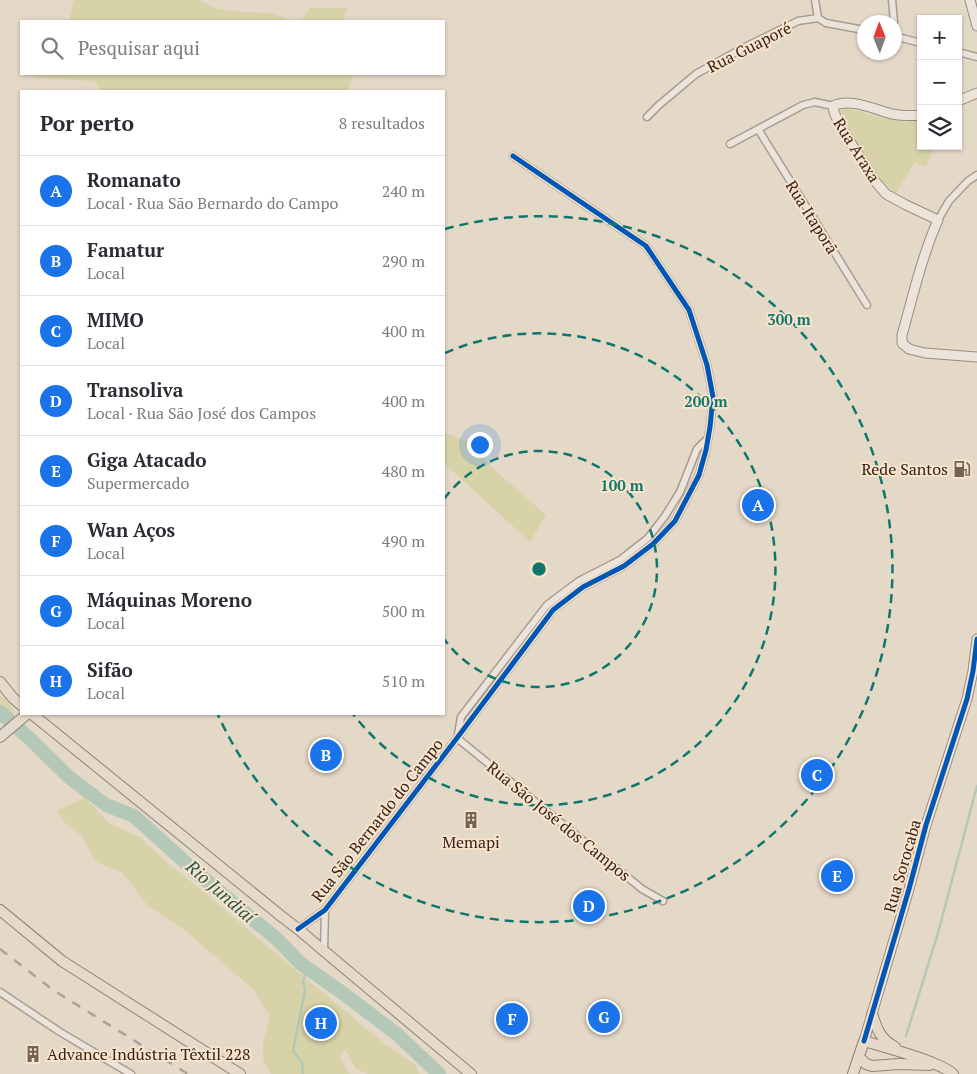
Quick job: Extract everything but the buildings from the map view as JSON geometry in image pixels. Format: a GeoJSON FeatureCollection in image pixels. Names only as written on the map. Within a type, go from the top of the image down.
{"type":"FeatureCollection","features":[{"type":"Feature","properties":{"kind":"main road"},"geometry":{"type":"LineString","coordinates":[[0,682],[20,704]]}},
{"type":"Feature","properties":{"kind":"main road"},"geometry":{"type":"LineString","coordinates":[[3,735],[27,715],[55,734],[298,928],[324,952],[471,1074]]}},
{"type":"Feature","properties":{"kind":"main road"},"geometry":{"type":"LineString","coordinates":[[0,910],[62,961],[240,1074]]}},
{"type":"Feature","properties":{"kind":"main road"},"geometry":{"type":"LineString","coordinates":[[872,1014],[877,1030],[882,1037],[891,1045],[914,1056]]}},
{"type":"Feature","properties":{"kind":"main road"},"geometry":{"type":"LineString","coordinates":[[864,1040],[914,1056],[940,1066],[953,1074]]}},
{"type":"Feature","properties":{"kind":"main road","name":"Rua Sorocaba"},"geometry":{"type":"LineString","coordinates":[[853,1074],[864,1040]]}},
{"type":"Feature","properties":{"kind":"main road"},"geometry":{"type":"LineString","coordinates":[[859,1057],[866,1064],[872,1066],[899,1064],[940,1066]]}},
{"type":"Feature","properties":{"kind":"main road"},"geometry":{"type":"LineString","coordinates":[[863,1074],[872,1066]]}},
{"type":"Feature","properties":{"kind":"street"},"geometry":{"type":"LineString","coordinates":[[815,0],[818,18]]}},
{"type":"Feature","properties":{"kind":"street"},"geometry":{"type":"LineString","coordinates":[[892,0],[893,15]]}},
{"type":"Feature","properties":{"kind":"street"},"geometry":{"type":"LineString","coordinates":[[970,0],[977,26]]}},
{"type":"Feature","properties":{"kind":"street","name":"Rua Guaporé"},"geometry":{"type":"LineString","coordinates":[[648,117],[659,105],[696,74],[773,32],[798,21],[818,18],[826,22],[857,29]]}},
{"type":"Feature","properties":{"kind":"street"},"geometry":{"type":"LineString","coordinates":[[902,38],[917,42]]}},
{"type":"Feature","properties":{"kind":"street"},"geometry":{"type":"LineString","coordinates":[[962,53],[977,57]]}},
{"type":"Feature","properties":{"kind":"street"},"geometry":{"type":"LineString","coordinates":[[962,99],[977,93]]}},
{"type":"Feature","properties":{"kind":"street"},"geometry":{"type":"LineString","coordinates":[[730,144],[803,105],[815,102],[833,106],[839,103],[847,103],[907,117],[917,116]]}},
{"type":"Feature","properties":{"kind":"street","name":"Rua Araxa"},"geometry":{"type":"LineString","coordinates":[[833,106],[839,124],[874,180],[886,194],[938,220]]}},
{"type":"Feature","properties":{"kind":"street","name":"Rua Itaporã"},"geometry":{"type":"LineString","coordinates":[[758,129],[867,305]]}},
{"type":"Feature","properties":{"kind":"street","name":"Rua São Bernardo do Campo"},"geometry":{"type":"LineString","coordinates":[[298,928],[325,910],[553,610],[583,587],[624,566],[653,544],[675,521],[699,475],[706,450],[712,397],[707,365],[689,310],[646,246],[513,156]]}},
{"type":"Feature","properties":{"kind":"street"},"geometry":{"type":"LineString","coordinates":[[976,355],[925,353],[909,349],[902,343],[902,335],[929,239],[949,201],[977,174]]}},
{"type":"Feature","properties":{"kind":"street","name":"Rua São Bernardo do Campo"},"geometry":{"type":"LineString","coordinates":[[457,738],[461,717],[547,605],[579,581],[620,560],[648,538],[680,492],[697,449],[708,438]]}},
{"type":"Feature","properties":{"kind":"street","name":"Rua Sorocaba"},"geometry":{"type":"LineString","coordinates":[[864,1040],[926,826],[967,699],[974,671],[977,639]]}},
{"type":"Feature","properties":{"kind":"street","name":"Rua São José dos Campos"},"geometry":{"type":"LineString","coordinates":[[457,738],[642,889],[663,901]]}},
{"type":"Feature","properties":{"kind":"street","name":"Rua São Bernardo do Campo"},"geometry":{"type":"LineString","coordinates":[[324,952],[325,910]]}},
{"type":"Feature","properties":{"kind":"street"},"geometry":{"type":"LineString","coordinates":[[0,992],[60,1032],[131,1074]]}},
{"type":"Feature","properties":{"kind":"shaded area"},"geometry":{"type":"Polygon","coordinates":[[[74,0],[201,0],[213,8],[270,13],[291,20],[69,20],[74,0]]]}},
{"type":"Feature","properties":{"kind":"shaded area"},"geometry":{"type":"Polygon","coordinates":[[[310,8],[347,8],[342,20],[302,20],[310,8]]]}},
{"type":"Feature","properties":{"kind":"shaded area"},"geometry":{"type":"Polygon","coordinates":[[[33,75],[354,75],[347,90],[101,90],[94,81],[34,78],[33,75]]]}},
{"type":"Feature","properties":{"kind":"shaded area"},"geometry":{"type":"Polygon","coordinates":[[[844,107],[906,122],[917,120],[917,150],[933,150],[926,167],[915,162],[896,193],[880,180],[862,153],[839,110],[844,107]]]}},
{"type":"Feature","properties":{"kind":"shaded area"},"geometry":{"type":"Polygon","coordinates":[[[445,432],[469,442],[498,473],[546,515],[530,542],[445,464],[445,432]]]}},
{"type":"Feature","properties":{"kind":"shaded area"},"geometry":{"type":"Polygon","coordinates":[[[0,694],[11,706],[14,713],[0,723],[0,694]]]}},
{"type":"Feature","properties":{"kind":"shaded area"},"geometry":{"type":"Polygon","coordinates":[[[85,798],[109,823],[139,837],[386,1045],[416,1065],[419,1074],[368,1074],[355,1068],[349,1055],[344,1050],[340,1058],[350,1074],[271,1074],[263,1060],[263,1044],[270,1016],[253,989],[182,928],[148,906],[123,873],[96,862],[82,836],[64,822],[57,810],[85,798]]]}},
{"type":"Feature","properties":{"kind":"waterway","name":"Rio Jundiaí"},"geometry":{"type":"LineString","coordinates":[[0,712],[70,778],[106,805],[134,816],[197,873],[278,940],[300,963],[398,1035],[439,1074]]}},
{"type":"Feature","properties":{"kind":"waterway"},"geometry":{"type":"LineString","coordinates":[[906,1036],[938,933],[977,786]]}},
{"type":"Feature","properties":{"kind":"waterway"},"geometry":{"type":"LineString","coordinates":[[303,1074],[302,1062],[293,1051],[305,990],[303,982],[307,968]]}},
{"type":"Feature","properties":{"kind":"railway"},"geometry":{"type":"LineString","coordinates":[[0,949],[53,990],[188,1074]]}},
{"type":"Feature","properties":{"kind":"cycle path"},"geometry":{"type":"LineString","coordinates":[[298,929],[325,910],[553,610],[583,587],[624,566],[653,544],[675,521],[699,475],[706,450],[713,397],[707,365],[689,310],[646,246],[513,156]]}},
{"type":"Feature","properties":{"kind":"cycle path"},"geometry":{"type":"LineString","coordinates":[[864,1041],[926,825],[967,699],[977,639]]}},
{"type":"Feature","properties":{"kind":"place","name":"Rede Santos"},"geometry":{"type":"Point","coordinates":[962,469]}},
{"type":"Feature","properties":{"kind":"place","name":"Romanato"},"geometry":{"type":"Point","coordinates":[758,505]}},
{"type":"Feature","properties":{"kind":"place","name":"Famatur"},"geometry":{"type":"Point","coordinates":[326,755]}},
{"type":"Feature","properties":{"kind":"place","name":"MIMO"},"geometry":{"type":"Point","coordinates":[817,775]}},
{"type":"Feature","properties":{"kind":"place","name":"Memapi"},"geometry":{"type":"Point","coordinates":[471,820]}},
{"type":"Feature","properties":{"kind":"place","name":"Giga Atacado"},"geometry":{"type":"Point","coordinates":[837,876]}},
{"type":"Feature","properties":{"kind":"place","name":"Transoliva"},"geometry":{"type":"Point","coordinates":[589,906]}},
{"type":"Feature","properties":{"kind":"place","name":"Máquinas Moreno"},"geometry":{"type":"Point","coordinates":[604,1017]}},
{"type":"Feature","properties":{"kind":"place","name":"Wan Aços"},"geometry":{"type":"Point","coordinates":[512,1019]}},
{"type":"Feature","properties":{"kind":"place","name":"Sifão"},"geometry":{"type":"Point","coordinates":[321,1023]}},
{"type":"Feature","properties":{"kind":"place","name":"Advance Indústria Têxtil 228"},"geometry":{"type":"Point","coordinates":[33,1054]}}]}
